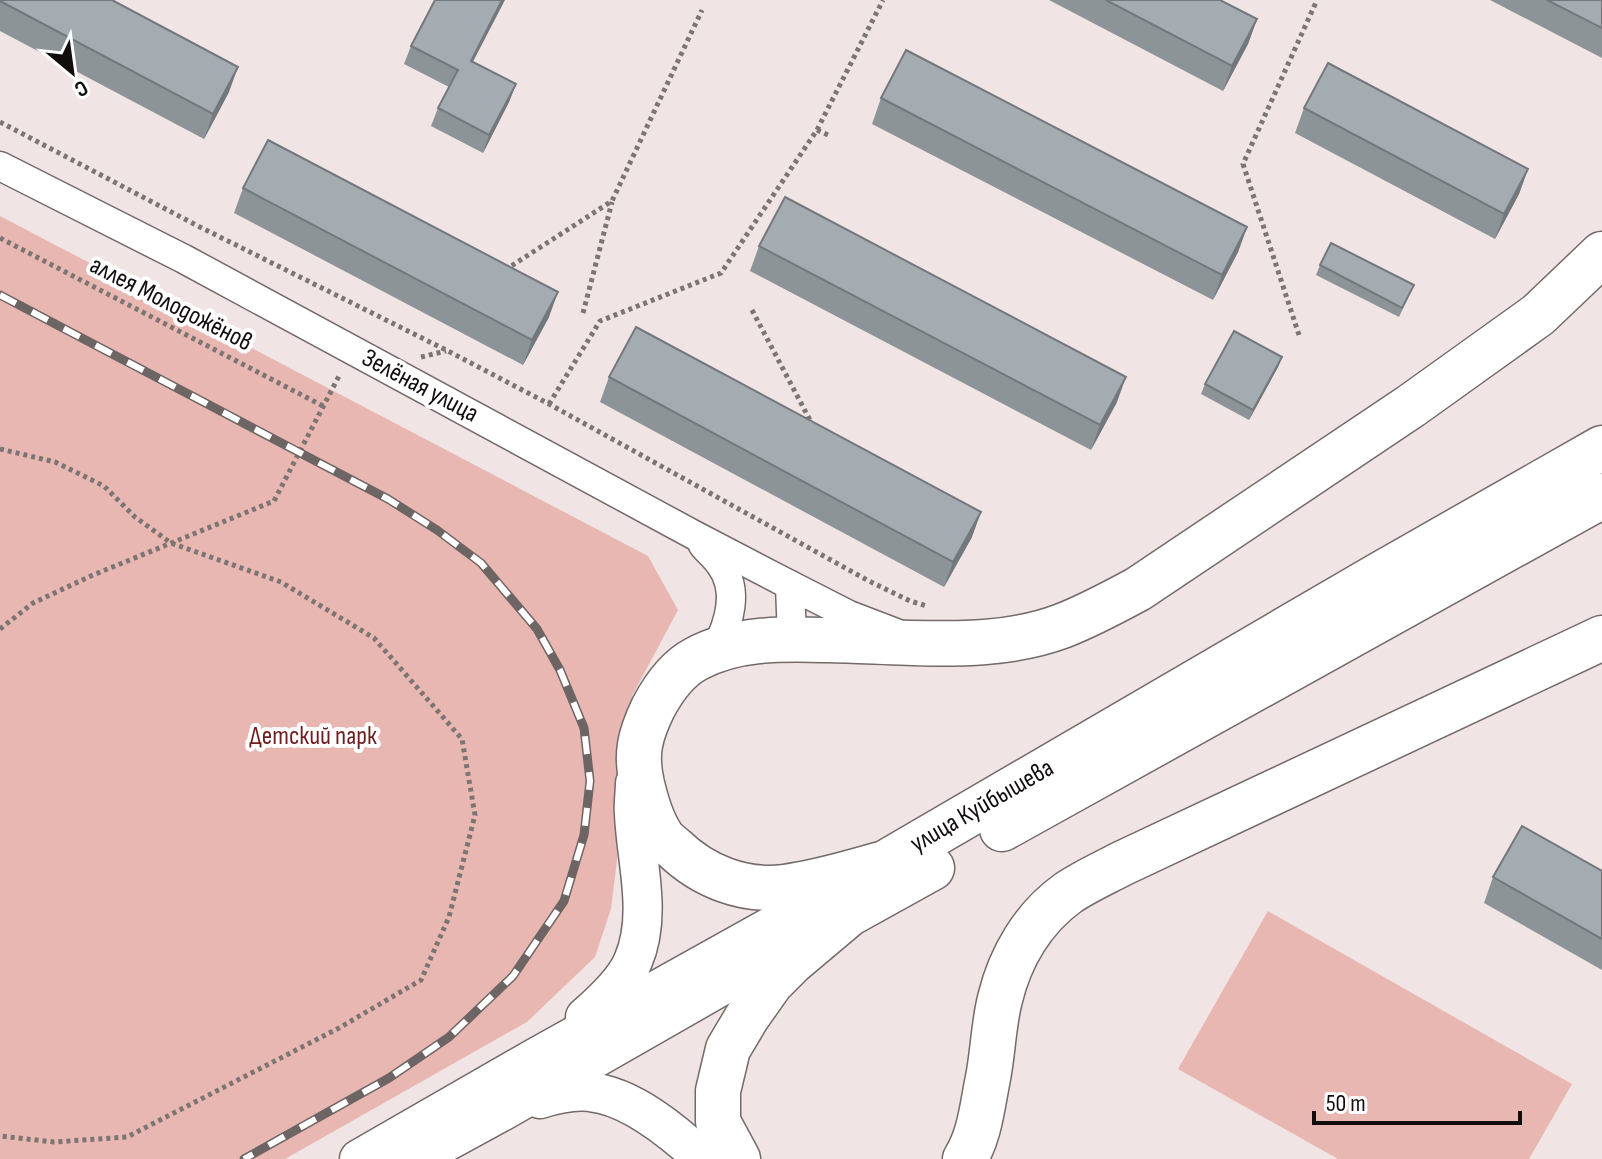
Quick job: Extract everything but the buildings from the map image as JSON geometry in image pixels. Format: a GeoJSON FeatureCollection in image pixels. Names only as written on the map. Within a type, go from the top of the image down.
{"type":"FeatureCollection","features":[{"type":"Feature","properties":{"kind":"main road"},"geometry":{"type":"LineString","coordinates":[[533,1059],[588,1014],[633,963],[642,932],[634,811],[637,755],[644,727],[660,694],[694,660],[746,642],[926,625],[983,642],[1061,627],[1138,589],[1411,406],[1538,315],[1602,254]]}},
{"type":"Feature","properties":{"kind":"main road","name":"улица Куйбышева"},"geometry":{"type":"LineString","coordinates":[[359,1159],[885,863],[1602,448]]}},
{"type":"Feature","properties":{"kind":"main road","name":"улица Куйбышева"},"geometry":{"type":"LineString","coordinates":[[415,1159],[1602,496]]}},
{"type":"Feature","properties":{"kind":"main road"},"geometry":{"type":"LineString","coordinates":[[965,1159],[981,1118],[1000,998],[1016,955],[1034,924],[1068,893],[1121,864],[1602,638]]}},
{"type":"Feature","properties":{"kind":"main road"},"geometry":{"type":"LineString","coordinates":[[637,755],[642,785],[662,836],[685,859],[710,875],[740,885],[781,887],[885,863]]}},
{"type":"Feature","properties":{"kind":"main road"},"geometry":{"type":"LineString","coordinates":[[738,1159],[718,1122],[718,1091],[728,1049],[771,983],[849,914]]}},
{"type":"Feature","properties":{"kind":"main road"},"geometry":{"type":"LineString","coordinates":[[503,1111],[545,1098],[590,1092],[618,1099],[651,1117],[703,1159]]}},
{"type":"Feature","properties":{"kind":"street","name":"Зелёная улица"},"geometry":{"type":"LineString","coordinates":[[0,166],[198,266],[694,535],[849,615],[926,625]]}},
{"type":"Feature","properties":{"kind":"street"},"geometry":{"type":"LineString","coordinates":[[694,535],[722,566],[731,590],[730,614],[716,650]]}},
{"type":"Feature","properties":{"kind":"street"},"geometry":{"type":"LineString","coordinates":[[790,585],[792,639]]}},
{"type":"Feature","properties":{"kind":"path"},"geometry":{"type":"LineString","coordinates":[[549,404],[600,321],[721,273],[817,130],[883,0]]}},
{"type":"Feature","properties":{"kind":"path"},"geometry":{"type":"LineString","coordinates":[[1299,335],[1243,164],[1317,0]]}},
{"type":"Feature","properties":{"kind":"path"},"geometry":{"type":"LineString","coordinates":[[583,313],[612,201],[702,10]]}},
{"type":"Feature","properties":{"kind":"path"},"geometry":{"type":"LineString","coordinates":[[0,122],[549,404],[910,601],[926,625]]}},
{"type":"Feature","properties":{"kind":"path"},"geometry":{"type":"LineString","coordinates":[[817,130],[828,135]]}},
{"type":"Feature","properties":{"kind":"path"},"geometry":{"type":"LineString","coordinates":[[502,272],[612,201]]}},
{"type":"Feature","properties":{"kind":"path","name":"аллея Молодожёнов"},"geometry":{"type":"LineString","coordinates":[[0,238],[323,406]]}},
{"type":"Feature","properties":{"kind":"path"},"geometry":{"type":"LineString","coordinates":[[752,310],[812,424]]}},
{"type":"Feature","properties":{"kind":"path"},"geometry":{"type":"LineString","coordinates":[[0,629],[33,603],[274,501],[339,376]]}},
{"type":"Feature","properties":{"kind":"path"},"geometry":{"type":"LineString","coordinates":[[0,449],[55,462],[104,486],[135,517],[171,543],[281,582],[374,638],[462,739],[475,815],[449,917],[421,980],[339,1028],[127,1137],[54,1142],[0,1136]]}},
{"type":"Feature","properties":{"kind":"green space","name":"Детский парк"},"geometry":{"type":"Polygon","coordinates":[[[0,216],[648,556],[678,610],[632,696],[611,909],[595,957],[527,1022],[285,1159],[0,1159],[0,216]]]}},
{"type":"Feature","properties":{"kind":"green space"},"geometry":{"type":"Polygon","coordinates":[[[1268,911],[1572,1084],[1529,1159],[1338,1159],[1178,1069],[1268,911]]]}},
{"type":"Feature","properties":{"kind":"railway"},"geometry":{"type":"LineString","coordinates":[[0,295],[388,499],[437,530],[481,563],[537,629],[560,670],[584,728],[590,781],[584,835],[564,901],[513,976],[449,1037],[389,1078],[244,1159]]}}]}
